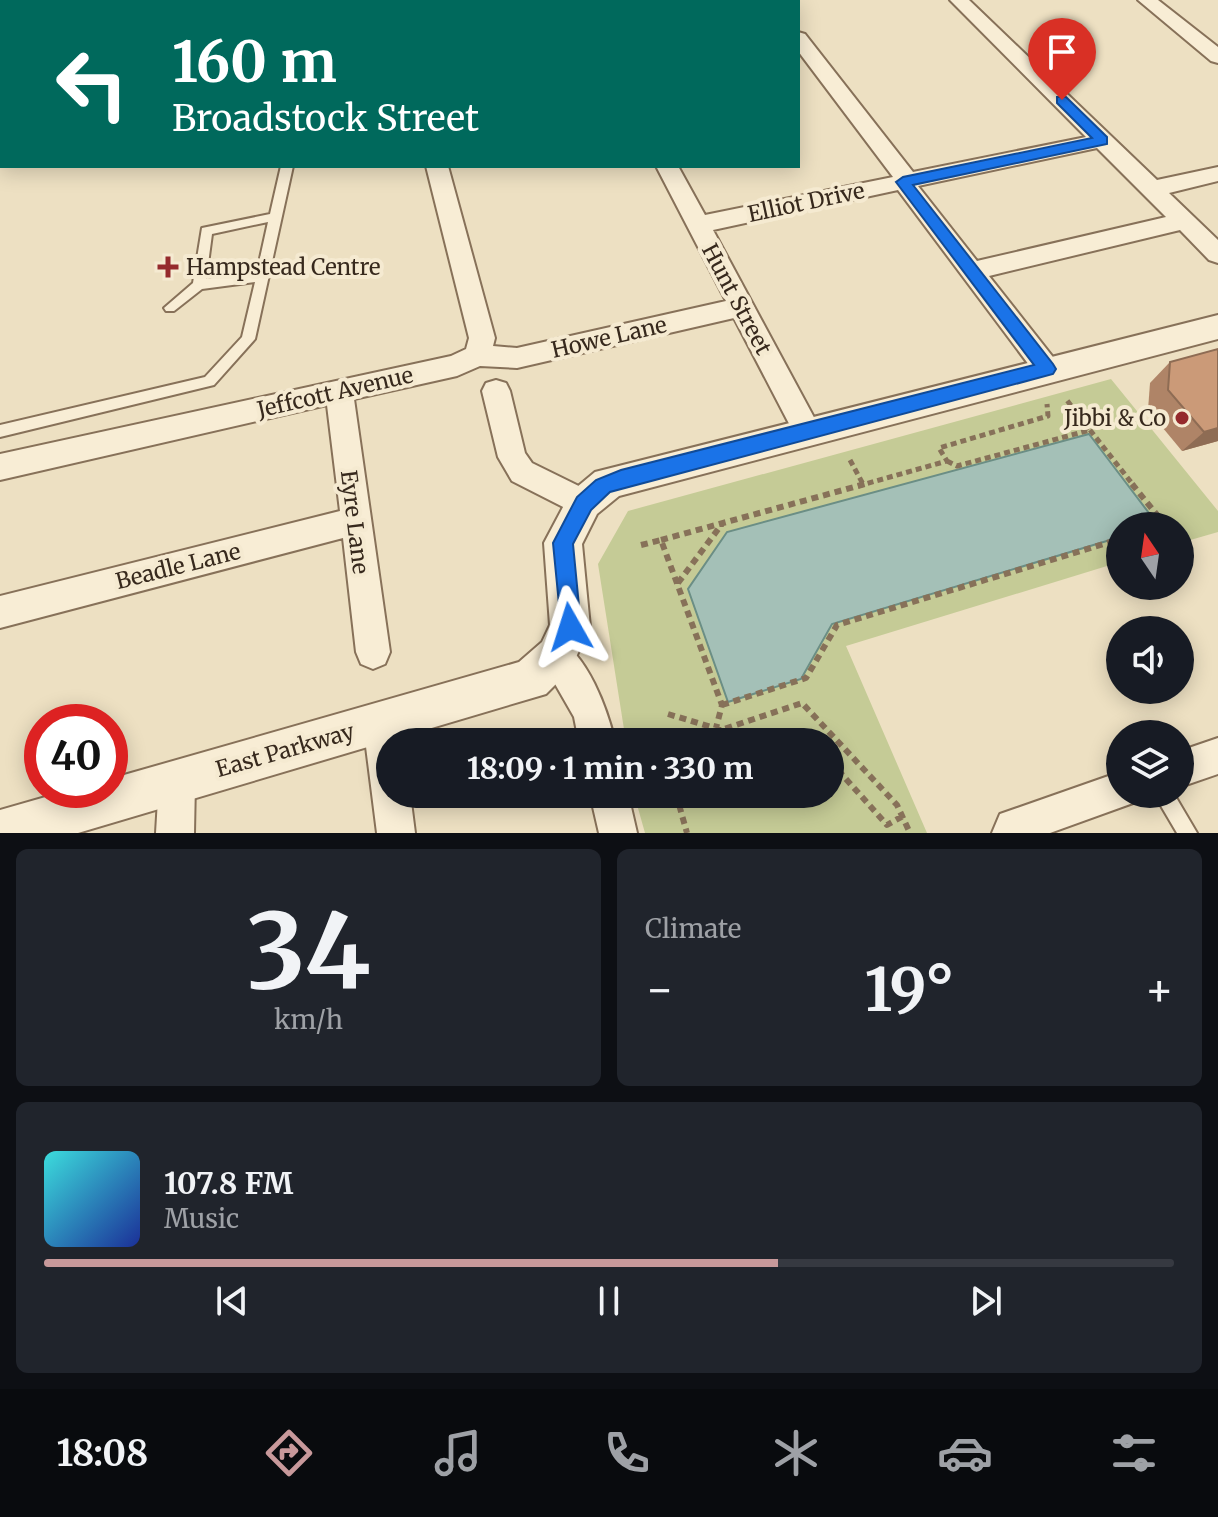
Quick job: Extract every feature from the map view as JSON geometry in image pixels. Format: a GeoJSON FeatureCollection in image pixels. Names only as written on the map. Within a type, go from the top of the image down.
{"type":"FeatureCollection","features":[{"type":"Feature","properties":{"kind":"street"},"geometry":{"type":"LineString","coordinates":[[959,0],[1218,254]]}},
{"type":"Feature","properties":{"kind":"street"},"geometry":{"type":"LineString","coordinates":[[1147,0],[1218,57]]}},
{"type":"Feature","properties":{"kind":"street"},"geometry":{"type":"LineString","coordinates":[[800,41],[971,271],[1053,391]]}},
{"type":"Feature","properties":{"kind":"street","name":"Elliot Drive"},"geometry":{"type":"LineString","coordinates":[[698,225],[1102,140]]}},
{"type":"Feature","properties":{"kind":"street"},"geometry":{"type":"LineString","coordinates":[[438,168],[482,338],[477,355]]}},
{"type":"Feature","properties":{"kind":"street","name":"Hunt Street"},"geometry":{"type":"LineString","coordinates":[[668,168],[807,431]]}},
{"type":"Feature","properties":{"kind":"street"},"geometry":{"type":"LineString","coordinates":[[1152,189],[1218,174]]}},
{"type":"Feature","properties":{"kind":"street"},"geometry":{"type":"LineString","coordinates":[[971,271],[1185,221]]}},
{"type":"Feature","properties":{"kind":"street","name":"Howe Lane"},"geometry":{"type":"LineString","coordinates":[[477,355],[517,358],[741,307]]}},
{"type":"Feature","properties":{"kind":"street"},"geometry":{"type":"LineString","coordinates":[[594,728],[590,711],[556,656],[570,627],[563,543],[584,503],[603,486],[621,478],[807,431],[1053,391],[1218,327]]}},
{"type":"Feature","properties":{"kind":"street","name":"Jeffcott Avenue"},"geometry":{"type":"LineString","coordinates":[[0,467],[457,365],[477,355]]}},
{"type":"Feature","properties":{"kind":"street","name":"Eyre Lane"},"geometry":{"type":"LineString","coordinates":[[339,391],[373,652]]}},
{"type":"Feature","properties":{"kind":"street"},"geometry":{"type":"LineString","coordinates":[[496,391],[512,457],[522,472],[584,503]]}},
{"type":"Feature","properties":{"kind":"street","name":"Beadle Lane"},"geometry":{"type":"LineString","coordinates":[[0,612],[355,521]]}},
{"type":"Feature","properties":{"kind":"street","name":"East Parkway"},"geometry":{"type":"LineString","coordinates":[[0,833],[531,679],[556,656]]}},
{"type":"Feature","properties":{"kind":"street"},"geometry":{"type":"LineString","coordinates":[[381,723],[382,728]]}},
{"type":"Feature","properties":{"kind":"street"},"geometry":{"type":"LineString","coordinates":[[1194,764],[1218,756]]}},
{"type":"Feature","properties":{"kind":"street"},"geometry":{"type":"LineString","coordinates":[[175,833],[177,782]]}},
{"type":"Feature","properties":{"kind":"street"},"geometry":{"type":"LineString","coordinates":[[1011,833],[1013,827],[1106,795]]}},
{"type":"Feature","properties":{"kind":"street"},"geometry":{"type":"LineString","coordinates":[[392,808],[396,833]]}},
{"type":"Feature","properties":{"kind":"street"},"geometry":{"type":"LineString","coordinates":[[612,808],[618,833]]}},
{"type":"Feature","properties":{"kind":"lane"},"geometry":{"type":"LineString","coordinates":[[0,431],[209,381],[248,339],[287,168]]}},
{"type":"Feature","properties":{"kind":"lane"},"geometry":{"type":"LineString","coordinates":[[199,285],[206,231],[275,217]]}},
{"type":"Feature","properties":{"kind":"lane"},"geometry":{"type":"LineString","coordinates":[[170,308],[199,285],[262,276]]}},
{"type":"Feature","properties":{"kind":"lane"},"geometry":{"type":"LineString","coordinates":[[1172,808],[1188,833]]}},
{"type":"Feature","properties":{"kind":"path"},"geometry":{"type":"LineString","coordinates":[[1053,391],[1048,416],[939,448],[947,461],[957,466],[1090,430]]}},
{"type":"Feature","properties":{"kind":"path"},"geometry":{"type":"LineString","coordinates":[[1053,391],[1090,430],[1153,512]]}},
{"type":"Feature","properties":{"kind":"path"},"geometry":{"type":"LineString","coordinates":[[850,460],[863,484]]}},
{"type":"Feature","properties":{"kind":"path"},"geometry":{"type":"LineString","coordinates":[[641,545],[947,461]]}},
{"type":"Feature","properties":{"kind":"path"},"geometry":{"type":"LineString","coordinates":[[677,584],[722,523]]}},
{"type":"Feature","properties":{"kind":"path"},"geometry":{"type":"LineString","coordinates":[[661,540],[722,705],[716,728],[668,714]]}},
{"type":"Feature","properties":{"kind":"path"},"geometry":{"type":"LineString","coordinates":[[722,705],[806,678],[837,625],[1106,543]]}},
{"type":"Feature","properties":{"kind":"path"},"geometry":{"type":"LineString","coordinates":[[727,728],[802,703],[825,728]]}},
{"type":"Feature","properties":{"kind":"path"},"geometry":{"type":"LineString","coordinates":[[844,748],[897,805],[910,833]]}},
{"type":"Feature","properties":{"kind":"path"},"geometry":{"type":"LineString","coordinates":[[844,777],[887,825],[903,816]]}},
{"type":"Feature","properties":{"kind":"path"},"geometry":{"type":"LineString","coordinates":[[680,808],[687,833]]}},
{"type":"Feature","properties":{"kind":"green space"},"geometry":{"type":"Polygon","coordinates":[[[1111,379],[1218,511],[1218,532],[1194,539],[1194,512],[1106,512],[1106,566],[846,646],[927,833],[645,833],[638,808],[844,808],[844,728],[624,728],[598,564],[628,511],[1111,379]]]}},
{"type":"Feature","properties":{"kind":"water"},"geometry":{"type":"Polygon","coordinates":[[[1089,434],[1148,512],[1106,512],[1106,541],[832,624],[801,679],[728,702],[688,589],[727,532],[1089,434]]]}},
{"type":"Feature","properties":{"kind":"building"},"geometry":{"type":"Polygon","coordinates":[[[1218,349],[1218,428],[1204,432],[1168,390],[1170,362],[1218,349]]]}},
{"type":"Feature","properties":{"kind":"place","name":"Hampstead Centre"},"geometry":{"type":"Point","coordinates":[168,267]}},
{"type":"Feature","properties":{"kind":"place","name":"Jibbi & Co"},"geometry":{"type":"Point","coordinates":[1182,418]}},
{"type":"Feature","properties":{"kind":"route"},"geometry":{"type":"LineString","coordinates":[[570,627],[563,543],[584,503],[603,486],[621,478],[1047,369],[903,182],[1102,140],[1062,100]]}}]}
